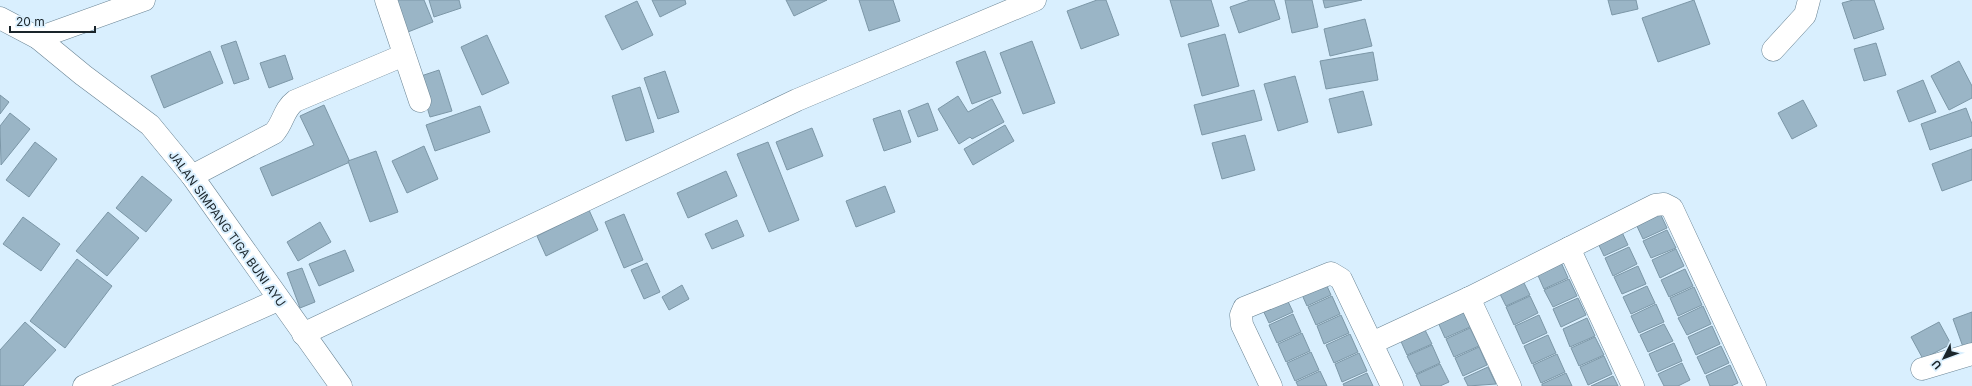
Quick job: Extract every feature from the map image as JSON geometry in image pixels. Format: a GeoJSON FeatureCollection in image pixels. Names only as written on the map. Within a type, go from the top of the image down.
{"type":"FeatureCollection","features":[{"type":"Feature","properties":{"kind":"street"},"geometry":{"type":"LineString","coordinates":[[38,38],[144,0]]}},
{"type":"Feature","properties":{"kind":"street"},"geometry":{"type":"LineString","coordinates":[[386,0],[420,101]]}},
{"type":"Feature","properties":{"kind":"street"},"geometry":{"type":"LineString","coordinates":[[303,334],[797,100],[1035,0]]}},
{"type":"Feature","properties":{"kind":"street"},"geometry":{"type":"LineString","coordinates":[[1773,50],[1805,15],[1809,0]]}},
{"type":"Feature","properties":{"kind":"street","name":"JALAN SIMPANG TIGA BUNI AYU"},"geometry":{"type":"LineString","coordinates":[[0,18],[38,38],[83,76],[150,124],[192,176],[278,300],[341,386]]}},
{"type":"Feature","properties":{"kind":"street"},"geometry":{"type":"LineString","coordinates":[[192,176],[274,133],[282,125],[288,107],[295,101],[404,55]]}},
{"type":"Feature","properties":{"kind":"street"},"geometry":{"type":"LineString","coordinates":[[1372,343],[1469,298],[1656,205],[1664,204],[1672,208],[1755,386]]}},
{"type":"Feature","properties":{"kind":"street"},"geometry":{"type":"LineString","coordinates":[[1569,248],[1633,386]]}},
{"type":"Feature","properties":{"kind":"street"},"geometry":{"type":"LineString","coordinates":[[1271,386],[1242,325],[1241,315],[1247,306],[1331,273],[1341,279],[1392,386]]}},
{"type":"Feature","properties":{"kind":"street"},"geometry":{"type":"LineString","coordinates":[[1469,298],[1510,386]]}},
{"type":"Feature","properties":{"kind":"street"},"geometry":{"type":"LineString","coordinates":[[84,386],[278,300]]}},
{"type":"Feature","properties":{"kind":"street"},"geometry":{"type":"LineString","coordinates":[[1922,369],[1972,354]]}},
{"type":"Feature","properties":{"kind":"building"},"geometry":{"type":"Polygon","coordinates":[[[396,0],[424,0],[433,22],[408,32],[396,0]]]}},
{"type":"Feature","properties":{"kind":"building"},"geometry":{"type":"Polygon","coordinates":[[[429,0],[459,0],[461,8],[434,17],[429,0]]]}},
{"type":"Feature","properties":{"kind":"building"},"geometry":{"type":"Polygon","coordinates":[[[652,0],[685,0],[686,4],[660,17],[652,0]]]}},
{"type":"Feature","properties":{"kind":"building"},"geometry":{"type":"Polygon","coordinates":[[[786,0],[827,0],[794,16],[786,0]]]}},
{"type":"Feature","properties":{"kind":"building"},"geometry":{"type":"Polygon","coordinates":[[[859,0],[893,0],[900,21],[869,31],[859,0]]]}},
{"type":"Feature","properties":{"kind":"building"},"geometry":{"type":"Polygon","coordinates":[[[1097,0],[1106,0],[1119,35],[1081,49],[1067,11],[1097,0]]]}},
{"type":"Feature","properties":{"kind":"building"},"geometry":{"type":"Polygon","coordinates":[[[1170,0],[1211,0],[1219,26],[1181,37],[1170,0]]]}},
{"type":"Feature","properties":{"kind":"building"},"geometry":{"type":"Polygon","coordinates":[[[1250,0],[1274,0],[1280,19],[1239,33],[1230,7],[1250,0]]]}},
{"type":"Feature","properties":{"kind":"building"},"geometry":{"type":"Polygon","coordinates":[[[1285,0],[1312,0],[1318,27],[1292,33],[1285,0]]]}},
{"type":"Feature","properties":{"kind":"building"},"geometry":{"type":"Polygon","coordinates":[[[1323,0],[1362,0],[1325,8],[1323,0]]]}},
{"type":"Feature","properties":{"kind":"building"},"geometry":{"type":"Polygon","coordinates":[[[1608,0],[1636,0],[1638,9],[1612,15],[1608,0]]]}},
{"type":"Feature","properties":{"kind":"building"},"geometry":{"type":"Polygon","coordinates":[[[1694,0],[1710,44],[1658,62],[1642,18],[1694,0]]]}},
{"type":"Feature","properties":{"kind":"building"},"geometry":{"type":"Polygon","coordinates":[[[1853,0],[1874,0],[1884,29],[1854,39],[1842,3],[1853,0]]]}},
{"type":"Feature","properties":{"kind":"building"},"geometry":{"type":"Polygon","coordinates":[[[637,1],[653,35],[622,50],[605,16],[637,1]]]}},
{"type":"Feature","properties":{"kind":"building"},"geometry":{"type":"Polygon","coordinates":[[[1365,19],[1372,46],[1330,56],[1324,29],[1365,19]]]}},
{"type":"Feature","properties":{"kind":"building"},"geometry":{"type":"Polygon","coordinates":[[[1225,34],[1239,86],[1202,96],[1188,44],[1225,34]]]}},
{"type":"Feature","properties":{"kind":"building"},"geometry":{"type":"Polygon","coordinates":[[[487,35],[509,83],[482,95],[461,47],[487,35]]]}},
{"type":"Feature","properties":{"kind":"building"},"geometry":{"type":"Polygon","coordinates":[[[236,41],[249,79],[234,84],[221,46],[236,41]]]}},
{"type":"Feature","properties":{"kind":"building"},"geometry":{"type":"Polygon","coordinates":[[[1032,41],[1055,103],[1023,114],[1000,53],[1032,41]]]}},
{"type":"Feature","properties":{"kind":"building"},"geometry":{"type":"Polygon","coordinates":[[[1876,43],[1886,75],[1864,81],[1854,49],[1876,43]]]}},
{"type":"Feature","properties":{"kind":"building"},"geometry":{"type":"Polygon","coordinates":[[[210,51],[223,83],[164,108],[151,76],[210,51]]]}},
{"type":"Feature","properties":{"kind":"building"},"geometry":{"type":"Polygon","coordinates":[[[985,51],[1001,93],[972,104],[956,62],[985,51]]]}},
{"type":"Feature","properties":{"kind":"building"},"geometry":{"type":"Polygon","coordinates":[[[1373,52],[1378,80],[1326,89],[1320,61],[1373,52]]]}},
{"type":"Feature","properties":{"kind":"building"},"geometry":{"type":"Polygon","coordinates":[[[285,55],[293,79],[269,88],[260,63],[285,55]]]}},
{"type":"Feature","properties":{"kind":"building"},"geometry":{"type":"Polygon","coordinates":[[[1959,61],[1972,86],[1972,98],[1949,110],[1931,76],[1959,61]]]}},
{"type":"Feature","properties":{"kind":"building"},"geometry":{"type":"Polygon","coordinates":[[[439,70],[452,111],[430,117],[418,77],[439,70]]]}},
{"type":"Feature","properties":{"kind":"building"},"geometry":{"type":"Polygon","coordinates":[[[665,71],[679,112],[658,119],[644,78],[665,71]]]}},
{"type":"Feature","properties":{"kind":"building"},"geometry":{"type":"Polygon","coordinates":[[[1295,76],[1308,122],[1278,131],[1264,84],[1295,76]]]}},
{"type":"Feature","properties":{"kind":"building"},"geometry":{"type":"Polygon","coordinates":[[[1923,80],[1936,112],[1909,122],[1897,91],[1923,80]]]}},
{"type":"Feature","properties":{"kind":"building"},"geometry":{"type":"Polygon","coordinates":[[[640,87],[654,132],[626,141],[612,96],[640,87]]]}},
{"type":"Feature","properties":{"kind":"building"},"geometry":{"type":"Polygon","coordinates":[[[1254,90],[1262,120],[1202,135],[1194,105],[1254,90]]]}},
{"type":"Feature","properties":{"kind":"building"},"geometry":{"type":"Polygon","coordinates":[[[1363,91],[1372,125],[1338,133],[1329,99],[1363,91]]]}},
{"type":"Feature","properties":{"kind":"building"},"geometry":{"type":"Polygon","coordinates":[[[0,95],[9,102],[0,114],[0,95]]]}},
{"type":"Feature","properties":{"kind":"building"},"geometry":{"type":"Polygon","coordinates":[[[958,96],[968,112],[992,99],[1004,122],[972,139],[970,137],[959,144],[938,109],[958,96]]]}},
{"type":"Feature","properties":{"kind":"building"},"geometry":{"type":"Polygon","coordinates":[[[1803,100],[1817,126],[1792,139],[1778,113],[1803,100]]]}},
{"type":"Feature","properties":{"kind":"building"},"geometry":{"type":"Polygon","coordinates":[[[928,103],[938,130],[918,137],[908,111],[928,103]]]}},
{"type":"Feature","properties":{"kind":"building"},"geometry":{"type":"Polygon","coordinates":[[[324,105],[350,162],[272,196],[260,168],[314,145],[300,116],[324,105]]]}},
{"type":"Feature","properties":{"kind":"building"},"geometry":{"type":"Polygon","coordinates":[[[480,106],[490,132],[435,151],[426,125],[480,106]]]}},
{"type":"Feature","properties":{"kind":"building"},"geometry":{"type":"Polygon","coordinates":[[[1966,108],[1972,124],[1972,136],[1930,150],[1921,124],[1966,108]]]}},
{"type":"Feature","properties":{"kind":"building"},"geometry":{"type":"Polygon","coordinates":[[[900,110],[911,142],[884,151],[873,119],[900,110]]]}},
{"type":"Feature","properties":{"kind":"building"},"geometry":{"type":"Polygon","coordinates":[[[10,113],[30,129],[1,165],[0,126],[10,113]]]}},
{"type":"Feature","properties":{"kind":"building"},"geometry":{"type":"Polygon","coordinates":[[[1005,125],[1014,141],[973,165],[964,149],[1005,125]]]}},
{"type":"Feature","properties":{"kind":"building"},"geometry":{"type":"Polygon","coordinates":[[[812,128],[823,156],[787,170],[776,142],[812,128]]]}},
{"type":"Feature","properties":{"kind":"building"},"geometry":{"type":"Polygon","coordinates":[[[1245,135],[1255,170],[1222,179],[1212,143],[1245,135]]]}},
{"type":"Feature","properties":{"kind":"building"},"geometry":{"type":"Polygon","coordinates":[[[35,142],[57,159],[29,197],[6,180],[35,142]]]}},
{"type":"Feature","properties":{"kind":"building"},"geometry":{"type":"Polygon","coordinates":[[[768,142],[799,220],[769,232],[737,154],[768,142]]]}},
{"type":"Feature","properties":{"kind":"building"},"geometry":{"type":"Polygon","coordinates":[[[424,146],[438,179],[407,193],[392,161],[424,146]]]}},
{"type":"Feature","properties":{"kind":"building"},"geometry":{"type":"Polygon","coordinates":[[[1972,149],[1972,180],[1942,191],[1932,164],[1972,149]]]}},
{"type":"Feature","properties":{"kind":"building"},"geometry":{"type":"Polygon","coordinates":[[[376,151],[398,212],[370,222],[348,161],[376,151]]]}},
{"type":"Feature","properties":{"kind":"building"},"geometry":{"type":"Polygon","coordinates":[[[726,171],[737,196],[688,218],[677,193],[726,171]]]}},
{"type":"Feature","properties":{"kind":"building"},"geometry":{"type":"Polygon","coordinates":[[[142,176],[172,200],[146,232],[116,208],[142,176]]]}},
{"type":"Feature","properties":{"kind":"building"},"geometry":{"type":"Polygon","coordinates":[[[885,186],[895,212],[856,227],[846,201],[885,186]]]}},
{"type":"Feature","properties":{"kind":"building"},"geometry":{"type":"Polygon","coordinates":[[[589,210],[598,230],[546,256],[537,236],[589,210]]]}},
{"type":"Feature","properties":{"kind":"building"},"geometry":{"type":"Polygon","coordinates":[[[1659,211],[1667,228],[1643,239],[1635,222],[1659,211]]]}},
{"type":"Feature","properties":{"kind":"building"},"geometry":{"type":"Polygon","coordinates":[[[108,212],[139,238],[107,276],[76,251],[108,212]]]}},
{"type":"Feature","properties":{"kind":"building"},"geometry":{"type":"Polygon","coordinates":[[[624,214],[643,260],[624,268],[605,222],[624,214]]]}},
{"type":"Feature","properties":{"kind":"building"},"geometry":{"type":"Polygon","coordinates":[[[23,217],[60,244],[41,271],[3,244],[23,217]]]}},
{"type":"Feature","properties":{"kind":"building"},"geometry":{"type":"Polygon","coordinates":[[[737,220],[744,236],[712,249],[705,234],[737,220]]]}},
{"type":"Feature","properties":{"kind":"building"},"geometry":{"type":"Polygon","coordinates":[[[320,222],[331,242],[298,261],[287,242],[320,222]]]}},
{"type":"Feature","properties":{"kind":"building"},"geometry":{"type":"Polygon","coordinates":[[[1620,228],[1628,245],[1604,256],[1596,239],[1620,228]]]}},
{"type":"Feature","properties":{"kind":"building"},"geometry":{"type":"Polygon","coordinates":[[[1667,230],[1676,248],[1651,258],[1643,241],[1667,230]]]}},
{"type":"Feature","properties":{"kind":"building"},"geometry":{"type":"Polygon","coordinates":[[[1629,247],[1637,264],[1613,276],[1605,258],[1629,247]]]}},
{"type":"Feature","properties":{"kind":"building"},"geometry":{"type":"Polygon","coordinates":[[[1676,249],[1684,266],[1660,278],[1652,260],[1676,249]]]}},
{"type":"Feature","properties":{"kind":"building"},"geometry":{"type":"Polygon","coordinates":[[[345,250],[354,271],[319,286],[309,264],[345,250]]]}},
{"type":"Feature","properties":{"kind":"building"},"geometry":{"type":"Polygon","coordinates":[[[77,259],[112,286],[65,348],[30,321],[77,259]]]}},
{"type":"Feature","properties":{"kind":"building"},"geometry":{"type":"Polygon","coordinates":[[[1560,260],[1568,278],[1544,289],[1536,271],[1560,260]]]}},
{"type":"Feature","properties":{"kind":"building"},"geometry":{"type":"Polygon","coordinates":[[[647,263],[660,292],[644,299],[631,270],[647,263]]]}},
{"type":"Feature","properties":{"kind":"building"},"geometry":{"type":"Polygon","coordinates":[[[1638,266],[1646,284],[1622,294],[1614,277],[1638,266]]]}},
{"type":"Feature","properties":{"kind":"building"},"geometry":{"type":"Polygon","coordinates":[[[302,268],[315,302],[300,308],[287,273],[302,268]]]}},
{"type":"Feature","properties":{"kind":"building"},"geometry":{"type":"Polygon","coordinates":[[[1685,269],[1693,286],[1669,297],[1661,280],[1685,269]]]}},
{"type":"Feature","properties":{"kind":"building"},"geometry":{"type":"Polygon","coordinates":[[[1323,277],[1331,295],[1307,306],[1299,288],[1323,277]]]}},
{"type":"Feature","properties":{"kind":"building"},"geometry":{"type":"Polygon","coordinates":[[[1521,277],[1530,295],[1506,306],[1497,288],[1521,277]]]}},
{"type":"Feature","properties":{"kind":"building"},"geometry":{"type":"Polygon","coordinates":[[[1569,279],[1577,296],[1553,307],[1544,290],[1569,279]]]}},
{"type":"Feature","properties":{"kind":"building"},"geometry":{"type":"Polygon","coordinates":[[[682,285],[689,299],[669,310],[662,297],[682,285]]]}},
{"type":"Feature","properties":{"kind":"building"},"geometry":{"type":"Polygon","coordinates":[[[1647,286],[1655,303],[1631,314],[1623,297],[1647,286]]]}},
{"type":"Feature","properties":{"kind":"building"},"geometry":{"type":"Polygon","coordinates":[[[1694,287],[1702,305],[1678,316],[1670,298],[1694,287]]]}},
{"type":"Feature","properties":{"kind":"building"},"geometry":{"type":"Polygon","coordinates":[[[1285,295],[1293,312],[1269,323],[1261,306],[1285,295]]]}},
{"type":"Feature","properties":{"kind":"building"},"geometry":{"type":"Polygon","coordinates":[[[1332,296],[1340,314],[1316,325],[1308,307],[1332,296]]]}},
{"type":"Feature","properties":{"kind":"building"},"geometry":{"type":"Polygon","coordinates":[[[1530,296],[1538,313],[1514,325],[1506,307],[1530,296]]]}},
{"type":"Feature","properties":{"kind":"building"},"geometry":{"type":"Polygon","coordinates":[[[1578,298],[1586,315],[1561,327],[1553,309],[1578,298]]]}},
{"type":"Feature","properties":{"kind":"building"},"geometry":{"type":"Polygon","coordinates":[[[1656,304],[1664,322],[1639,333],[1631,316],[1656,304]]]}},
{"type":"Feature","properties":{"kind":"building"},"geometry":{"type":"Polygon","coordinates":[[[1703,306],[1711,324],[1687,335],[1678,318],[1703,306]]]}},
{"type":"Feature","properties":{"kind":"building"},"geometry":{"type":"Polygon","coordinates":[[[1462,309],[1470,327],[1445,338],[1437,320],[1462,309]]]}},
{"type":"Feature","properties":{"kind":"building"},"geometry":{"type":"Polygon","coordinates":[[[1972,312],[1972,344],[1963,347],[1953,319],[1972,312]]]}},
{"type":"Feature","properties":{"kind":"building"},"geometry":{"type":"Polygon","coordinates":[[[1293,314],[1301,332],[1277,343],[1269,325],[1293,314]]]}},
{"type":"Feature","properties":{"kind":"building"},"geometry":{"type":"Polygon","coordinates":[[[1341,315],[1349,333],[1324,344],[1317,326],[1341,315]]]}},
{"type":"Feature","properties":{"kind":"building"},"geometry":{"type":"Polygon","coordinates":[[[1539,315],[1547,333],[1523,344],[1515,326],[1539,315]]]}},
{"type":"Feature","properties":{"kind":"building"},"geometry":{"type":"Polygon","coordinates":[[[1587,318],[1595,336],[1570,347],[1563,329],[1587,318]]]}},
{"type":"Feature","properties":{"kind":"building"},"geometry":{"type":"Polygon","coordinates":[[[25,322],[56,350],[23,386],[0,386],[0,350],[25,322]]]}},
{"type":"Feature","properties":{"kind":"building"},"geometry":{"type":"Polygon","coordinates":[[[1939,322],[1951,344],[1923,359],[1911,337],[1939,322]]]}},
{"type":"Feature","properties":{"kind":"building"},"geometry":{"type":"Polygon","coordinates":[[[1664,324],[1673,341],[1648,352],[1640,335],[1664,324]]]}},
{"type":"Feature","properties":{"kind":"building"},"geometry":{"type":"Polygon","coordinates":[[[1423,326],[1432,344],[1407,355],[1399,337],[1423,326]]]}},
{"type":"Feature","properties":{"kind":"building"},"geometry":{"type":"Polygon","coordinates":[[[1712,326],[1720,344],[1696,355],[1688,337],[1712,326]]]}},
{"type":"Feature","properties":{"kind":"building"},"geometry":{"type":"Polygon","coordinates":[[[1470,328],[1479,346],[1454,357],[1446,339],[1470,328]]]}},
{"type":"Feature","properties":{"kind":"building"},"geometry":{"type":"Polygon","coordinates":[[[1302,333],[1310,351],[1286,362],[1278,344],[1302,333]]]}},
{"type":"Feature","properties":{"kind":"building"},"geometry":{"type":"Polygon","coordinates":[[[1350,334],[1358,352],[1334,363],[1326,345],[1350,334]]]}},
{"type":"Feature","properties":{"kind":"building"},"geometry":{"type":"Polygon","coordinates":[[[1548,335],[1556,353],[1532,364],[1524,346],[1548,335]]]}},
{"type":"Feature","properties":{"kind":"building"},"geometry":{"type":"Polygon","coordinates":[[[1595,337],[1604,355],[1579,366],[1571,348],[1595,337]]]}},
{"type":"Feature","properties":{"kind":"building"},"geometry":{"type":"Polygon","coordinates":[[[1674,343],[1682,361],[1657,372],[1649,354],[1674,343]]]}},
{"type":"Feature","properties":{"kind":"building"},"geometry":{"type":"Polygon","coordinates":[[[1432,345],[1440,363],[1416,374],[1407,356],[1432,345]]]}},
{"type":"Feature","properties":{"kind":"building"},"geometry":{"type":"Polygon","coordinates":[[[1721,346],[1729,363],[1705,374],[1697,357],[1721,346]]]}},
{"type":"Feature","properties":{"kind":"building"},"geometry":{"type":"Polygon","coordinates":[[[1479,347],[1487,365],[1463,376],[1455,358],[1479,347]]]}},
{"type":"Feature","properties":{"kind":"building"},"geometry":{"type":"Polygon","coordinates":[[[1311,352],[1319,370],[1295,381],[1287,363],[1311,352]]]}},
{"type":"Feature","properties":{"kind":"building"},"geometry":{"type":"Polygon","coordinates":[[[1359,353],[1367,371],[1342,382],[1335,364],[1359,353]]]}},
{"type":"Feature","properties":{"kind":"building"},"geometry":{"type":"Polygon","coordinates":[[[1557,354],[1565,372],[1541,383],[1533,365],[1557,354]]]}},
{"type":"Feature","properties":{"kind":"building"},"geometry":{"type":"Polygon","coordinates":[[[1604,356],[1612,374],[1588,385],[1580,367],[1604,356]]]}},
{"type":"Feature","properties":{"kind":"building"},"geometry":{"type":"Polygon","coordinates":[[[1682,363],[1690,380],[1678,386],[1664,386],[1658,374],[1682,363]]]}},
{"type":"Feature","properties":{"kind":"building"},"geometry":{"type":"Polygon","coordinates":[[[1440,364],[1449,382],[1440,386],[1421,386],[1416,375],[1440,364]]]}},
{"type":"Feature","properties":{"kind":"building"},"geometry":{"type":"Polygon","coordinates":[[[1730,365],[1738,383],[1731,386],[1710,386],[1706,376],[1730,365]]]}},
{"type":"Feature","properties":{"kind":"building"},"geometry":{"type":"Polygon","coordinates":[[[1488,367],[1496,384],[1468,386],[1464,378],[1488,367]]]}},
{"type":"Feature","properties":{"kind":"building"},"geometry":{"type":"Polygon","coordinates":[[[1320,371],[1327,386],[1298,386],[1296,382],[1320,371]]]}},
{"type":"Feature","properties":{"kind":"building"},"geometry":{"type":"Polygon","coordinates":[[[1367,373],[1373,386],[1344,386],[1343,384],[1367,373]]]}},
{"type":"Feature","properties":{"kind":"building"},"geometry":{"type":"Polygon","coordinates":[[[1566,373],[1572,386],[1542,386],[1542,384],[1566,373]]]}},
{"type":"Feature","properties":{"kind":"building"},"geometry":{"type":"Polygon","coordinates":[[[1613,376],[1618,386],[1591,386],[1613,376]]]}}]}
